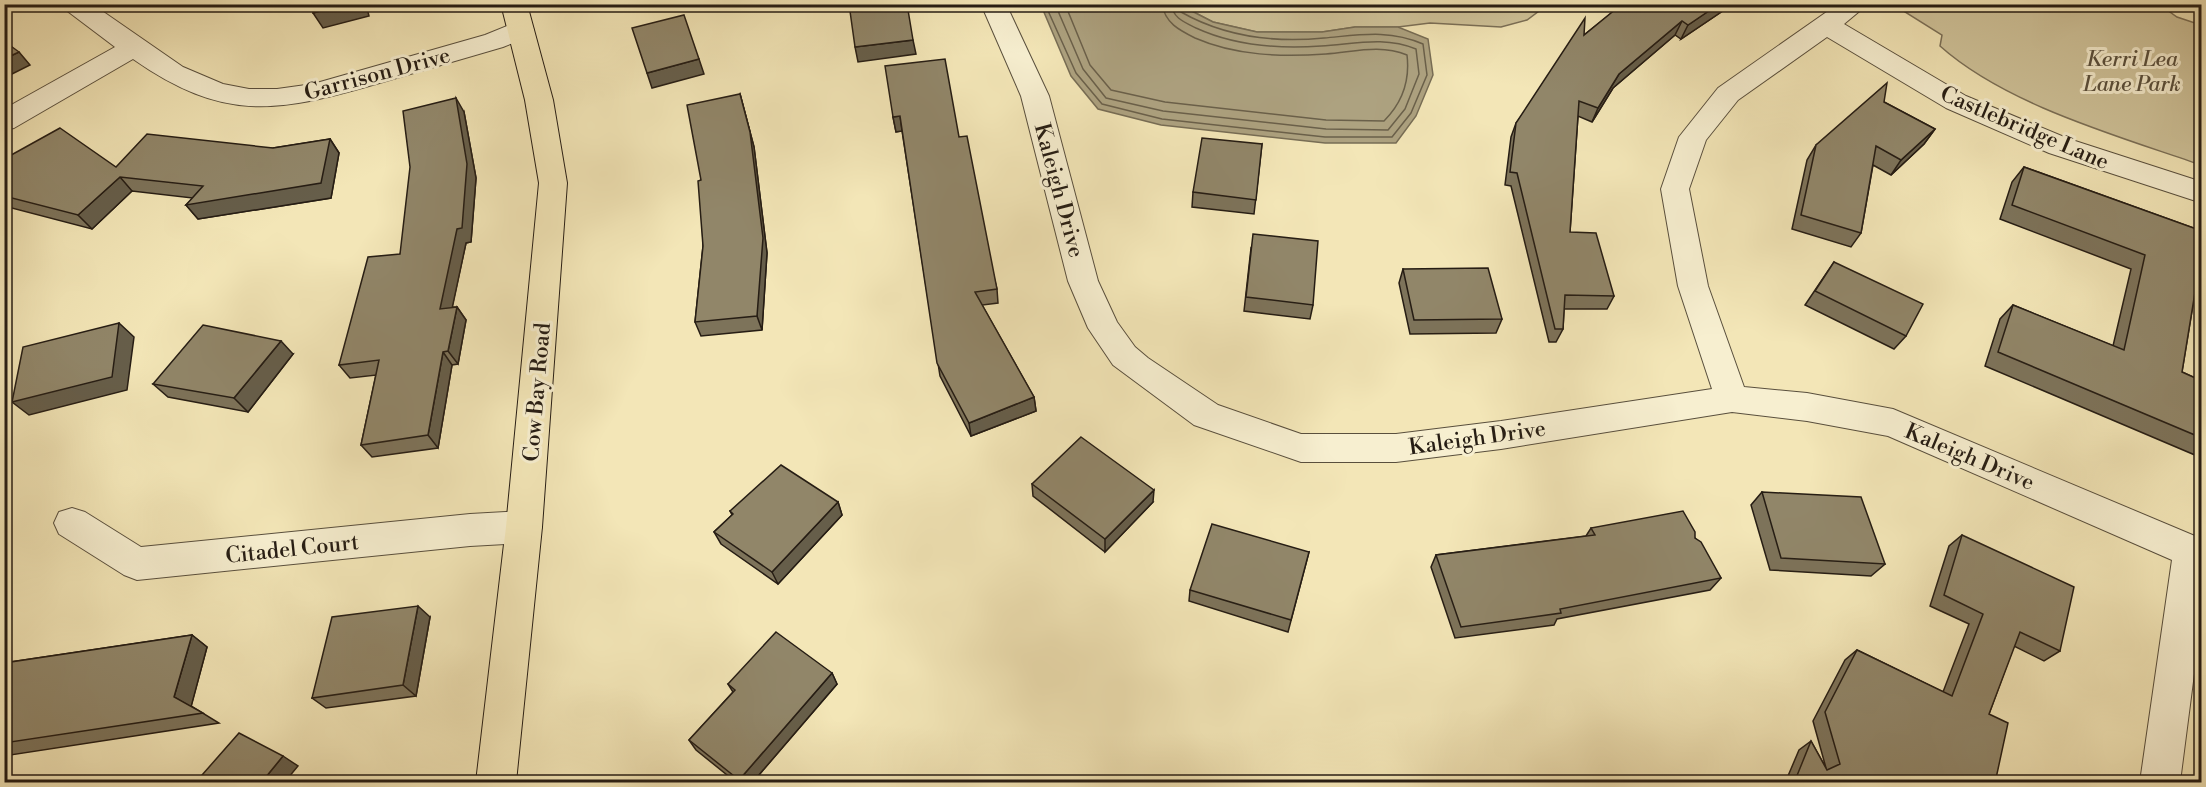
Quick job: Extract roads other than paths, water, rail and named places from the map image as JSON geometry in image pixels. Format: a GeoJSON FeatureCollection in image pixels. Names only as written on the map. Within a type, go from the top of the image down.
{"type":"FeatureCollection","features":[{"type":"Feature","properties":{"kind":"main road","name":"Cow Bay Road"},"geometry":{"type":"LineString","coordinates":[[496,783],[524,527],[553,183],[539,100],[518,17]]}},
{"type":"Feature","properties":{"kind":"street","name":"Garrison Drive"},"geometry":{"type":"LineString","coordinates":[[75,4],[173,73],[217,92],[242,97],[273,98],[314,93],[494,41],[518,17]]}},
{"type":"Feature","properties":{"kind":"street","name":"Kaleigh Drive"},"geometry":{"type":"LineString","coordinates":[[993,4],[1035,96],[1083,281],[1104,328],[1124,356],[1137,367],[1206,414],[1301,448],[1396,448],[1502,435],[1732,399],[1807,407],[1893,423],[2196,553]]}},
{"type":"Feature","properties":{"kind":"street"},"geometry":{"type":"LineString","coordinates":[[1732,399],[1693,286],[1675,189],[1693,137],[1728,94],[1856,4]]}},
{"type":"Feature","properties":{"kind":"street","name":"Castlebridge Lane"},"geometry":{"type":"LineString","coordinates":[[1826,25],[1956,102],[2059,146],[2202,193]]}},
{"type":"Feature","properties":{"kind":"street"},"geometry":{"type":"LineString","coordinates":[[4,121],[135,47]]}},
{"type":"Feature","properties":{"kind":"street","name":"Citadel Court"},"geometry":{"type":"LineString","coordinates":[[72,523],[137,564],[470,530],[524,527]]}},
{"type":"Feature","properties":{"kind":"street"},"geometry":{"type":"LineString","coordinates":[[2160,783],[2196,553]]}},
{"type":"Feature","properties":{"kind":"water"},"geometry":{"type":"Polygon","coordinates":[[[1037,5],[1180,5],[1213,22],[1257,32],[1322,32],[1355,27],[1398,27],[1428,39],[1433,75],[1416,116],[1396,143],[1325,143],[1161,125],[1098,109],[1071,76],[1043,10],[1037,5]]]}},
{"type":"Feature","properties":{"kind":"park label","name":"Kerri Lea Lane Park"},"geometry":{"type":"Point","coordinates":[2132,70]}}]}
